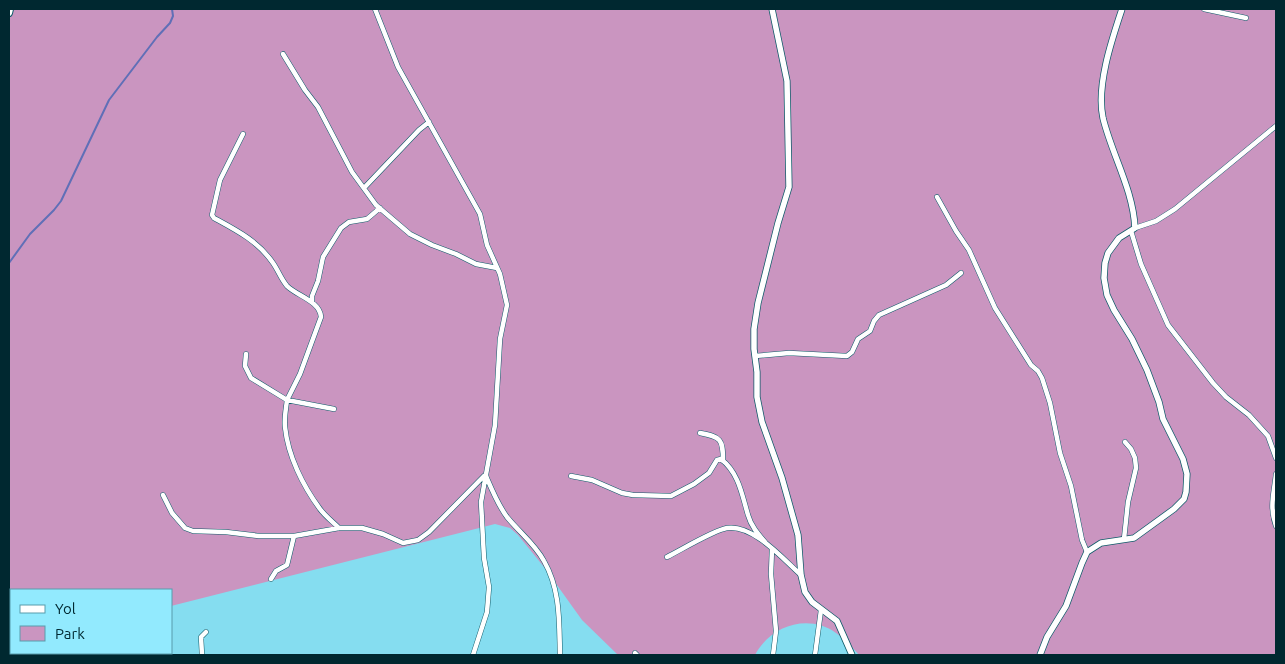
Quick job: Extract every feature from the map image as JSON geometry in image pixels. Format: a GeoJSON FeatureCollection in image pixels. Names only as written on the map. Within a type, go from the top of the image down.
{"type":"FeatureCollection","features":[{"type":"Feature","properties":{"kind":"main road"},"geometry":{"type":"LineString","coordinates":[[9,13],[10,9]]}},
{"type":"Feature","properties":{"kind":"street"},"geometry":{"type":"LineString","coordinates":[[375,9],[398,66],[480,214],[507,305],[500,339],[495,425],[481,502],[484,558],[489,587],[487,612],[473,655]]}},
{"type":"Feature","properties":{"kind":"street"},"geometry":{"type":"LineString","coordinates":[[772,9],[786,81],[789,187],[758,302],[754,329],[757,397],[762,422],[782,478],[798,535],[800,575],[805,592],[812,602],[837,621],[852,655]]}},
{"type":"Feature","properties":{"kind":"street"},"geometry":{"type":"LineString","coordinates":[[1122,9],[1110,46],[1101,96],[1103,117],[1134,211],[1133,229],[1141,264],[1168,325],[1213,383],[1249,414],[1268,436],[1276,458]]}},
{"type":"Feature","properties":{"kind":"street"},"geometry":{"type":"LineString","coordinates":[[1204,9],[1246,18]]}},
{"type":"Feature","properties":{"kind":"street"},"geometry":{"type":"LineString","coordinates":[[283,54],[300,83],[318,106],[352,172],[380,208],[410,234],[476,264],[497,268]]}},
{"type":"Feature","properties":{"kind":"street"},"geometry":{"type":"LineString","coordinates":[[364,188],[419,130],[429,122]]}},
{"type":"Feature","properties":{"kind":"street"},"geometry":{"type":"LineString","coordinates":[[1040,655],[1047,637],[1066,606],[1087,552],[1101,543],[1134,538],[1174,509],[1184,499],[1188,483],[1183,459],[1163,419],[1147,370],[1107,294],[1104,278],[1108,253],[1119,238],[1133,229],[1156,221],[1175,209],[1276,126]]}},
{"type":"Feature","properties":{"kind":"street"},"geometry":{"type":"LineString","coordinates":[[243,134],[220,180],[212,215],[214,218],[235,228],[251,239],[274,264],[286,285],[312,302],[320,311],[320,317],[300,374],[287,400],[285,426],[295,464],[306,488],[321,510],[339,528]]}},
{"type":"Feature","properties":{"kind":"street"},"geometry":{"type":"LineString","coordinates":[[937,197],[969,250],[995,308],[1031,365],[1042,378],[1050,403],[1060,453],[1071,486],[1082,540],[1087,552]]}},
{"type":"Feature","properties":{"kind":"street"},"geometry":{"type":"LineString","coordinates":[[312,302],[323,257],[341,228],[349,222],[367,219],[380,208]]}},
{"type":"Feature","properties":{"kind":"street"},"geometry":{"type":"LineString","coordinates":[[755,356],[789,354],[847,356],[852,352],[858,339],[870,331],[879,315],[946,285],[961,273]]}},
{"type":"Feature","properties":{"kind":"street"},"geometry":{"type":"LineString","coordinates":[[246,354],[245,366],[251,378],[287,400],[334,409]]}},
{"type":"Feature","properties":{"kind":"street"},"geometry":{"type":"LineString","coordinates":[[700,433],[719,438],[723,449],[724,461],[733,472],[740,486],[748,516],[755,530],[800,575]]}},
{"type":"Feature","properties":{"kind":"street"},"geometry":{"type":"LineString","coordinates":[[1124,539],[1128,502],[1136,468],[1135,458],[1125,442]]}},
{"type":"Feature","properties":{"kind":"street"},"geometry":{"type":"LineString","coordinates":[[571,476],[592,480],[633,496],[671,496],[694,484],[708,473],[718,460],[724,461]]}},
{"type":"Feature","properties":{"kind":"street"},"geometry":{"type":"LineString","coordinates":[[1276,474],[1271,497],[1276,526]]}},
{"type":"Feature","properties":{"kind":"street"},"geometry":{"type":"LineString","coordinates":[[163,496],[172,513],[185,528],[193,531],[259,536],[294,536],[339,528],[362,528],[383,534],[403,543],[418,540],[429,532],[485,475]]}},
{"type":"Feature","properties":{"kind":"street"},"geometry":{"type":"LineString","coordinates":[[485,475],[507,516],[544,561],[554,585],[560,613],[560,655]]}},
{"type":"Feature","properties":{"kind":"street"},"geometry":{"type":"LineString","coordinates":[[667,557],[727,528],[733,528],[754,535],[765,542]]}},
{"type":"Feature","properties":{"kind":"street"},"geometry":{"type":"LineString","coordinates":[[271,579],[276,571],[287,565],[294,536]]}},
{"type":"Feature","properties":{"kind":"street"},"geometry":{"type":"LineString","coordinates":[[772,549],[771,574],[776,631],[773,655]]}},
{"type":"Feature","properties":{"kind":"street"},"geometry":{"type":"LineString","coordinates":[[815,655],[821,610]]}},
{"type":"Feature","properties":{"kind":"street"},"geometry":{"type":"LineString","coordinates":[[202,655],[201,639],[202,635],[206,632]]}},
{"type":"Feature","properties":{"kind":"green space"},"geometry":{"type":"Polygon","coordinates":[[[9,9],[1276,9],[1276,655],[859,655],[845,640],[825,627],[814,624],[802,624],[780,630],[762,645],[755,655],[618,655],[582,620],[544,567],[518,535],[510,528],[495,524],[172,606],[172,589],[10,589],[9,647],[9,9]]]}},
{"type":"Feature","properties":{"kind":"waterway"},"geometry":{"type":"LineString","coordinates":[[9,263],[30,234],[61,201],[109,100],[170,23],[173,16],[172,9]]}}]}
